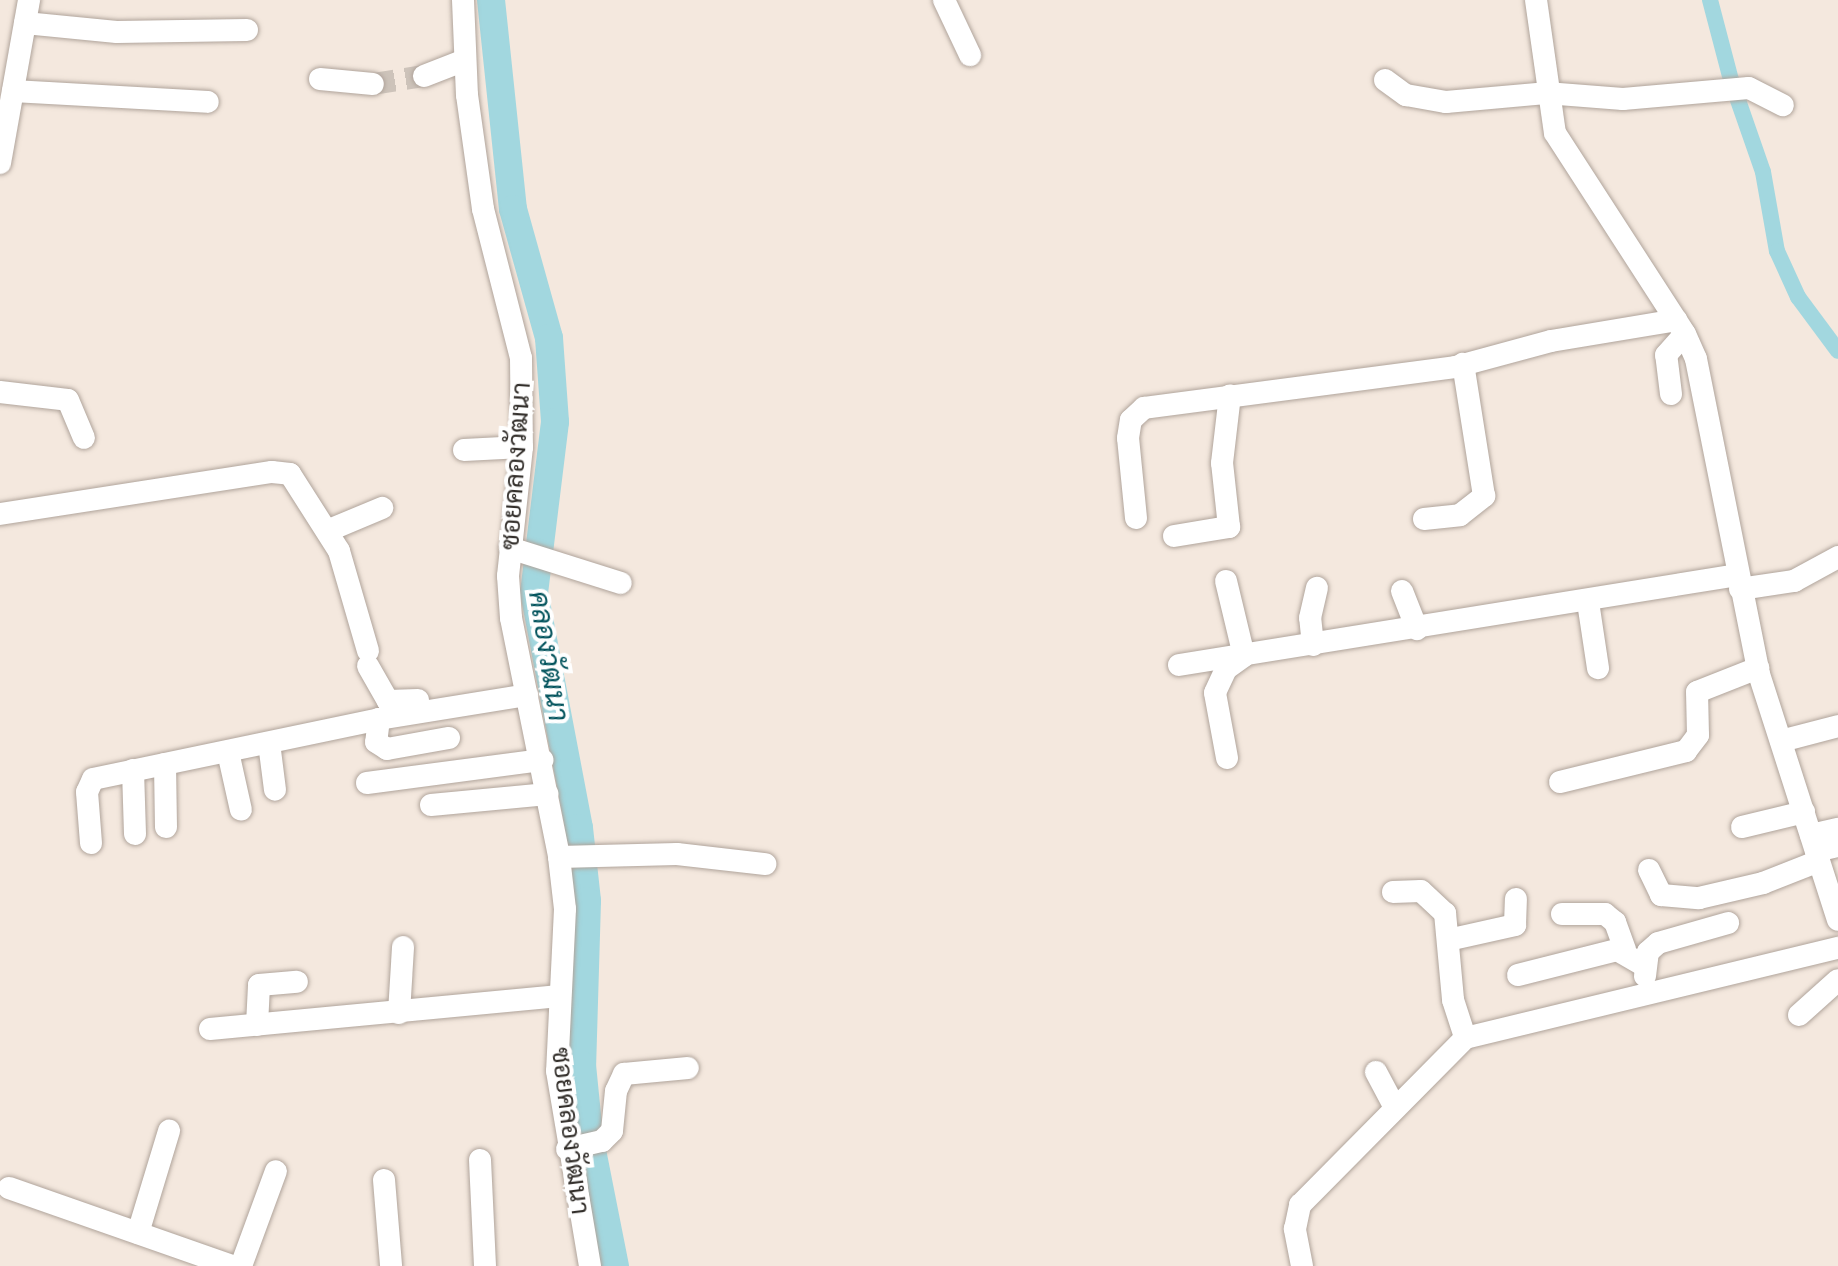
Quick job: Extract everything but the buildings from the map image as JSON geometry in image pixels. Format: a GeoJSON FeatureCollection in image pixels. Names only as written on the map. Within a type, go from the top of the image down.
{"type":"FeatureCollection","features":[{"type":"Feature","properties":{"kind":"street"},"geometry":{"type":"LineString","coordinates":[[0,163],[29,0]]}},
{"type":"Feature","properties":{"kind":"street","name":"ซอยคลองวัฒนา"},"geometry":{"type":"LineString","coordinates":[[463,0],[465,60],[483,209],[521,358],[524,551],[511,618],[547,794],[575,857],[565,909],[557,1071],[584,1145],[590,1266]]}},
{"type":"Feature","properties":{"kind":"street"},"geometry":{"type":"LineString","coordinates":[[944,0],[970,55]]}},
{"type":"Feature","properties":{"kind":"street"},"geometry":{"type":"LineString","coordinates":[[1536,0],[1546,93],[1564,151],[1681,327],[1710,412],[1738,582],[1758,668],[1804,812],[1821,848],[1838,920]]}},
{"type":"Feature","properties":{"kind":"street"},"geometry":{"type":"LineString","coordinates":[[0,34],[24,29],[117,32],[247,30]]}},
{"type":"Feature","properties":{"kind":"street"},"geometry":{"type":"LineString","coordinates":[[424,76],[465,60]]}},
{"type":"Feature","properties":{"kind":"street"},"geometry":{"type":"LineString","coordinates":[[320,79],[373,84]]}},
{"type":"Feature","properties":{"kind":"street"},"geometry":{"type":"LineString","coordinates":[[1385,80],[1406,95],[1446,102],[1546,93],[1623,99],[1725,93],[1749,88],[1783,105]]}},
{"type":"Feature","properties":{"kind":"street"},"geometry":{"type":"LineString","coordinates":[[13,91],[208,102]]}},
{"type":"Feature","properties":{"kind":"street"},"geometry":{"type":"LineString","coordinates":[[1136,518],[1131,420],[1157,403],[1463,364],[1551,341],[1681,327]]}},
{"type":"Feature","properties":{"kind":"street"},"geometry":{"type":"LineString","coordinates":[[1671,394],[1666,355],[1681,327]]}},
{"type":"Feature","properties":{"kind":"street"},"geometry":{"type":"LineString","coordinates":[[1424,519],[1460,515],[1484,496],[1463,364]]}},
{"type":"Feature","properties":{"kind":"street"},"geometry":{"type":"LineString","coordinates":[[0,392],[68,400],[84,438]]}},
{"type":"Feature","properties":{"kind":"street"},"geometry":{"type":"LineString","coordinates":[[1174,536],[1229,527],[1222,463],[1230,395]]}},
{"type":"Feature","properties":{"kind":"street"},"geometry":{"type":"LineString","coordinates":[[464,450],[522,447]]}},
{"type":"Feature","properties":{"kind":"street"},"geometry":{"type":"LineString","coordinates":[[0,514],[280,471],[300,485],[345,565],[368,659],[382,696],[402,703],[526,687]]}},
{"type":"Feature","properties":{"kind":"street"},"geometry":{"type":"LineString","coordinates":[[327,531],[382,508]]}},
{"type":"Feature","properties":{"kind":"street"},"geometry":{"type":"LineString","coordinates":[[524,551],[621,583]]}},
{"type":"Feature","properties":{"kind":"street"},"geometry":{"type":"LineString","coordinates":[[1179,665],[1588,602],[1738,582],[1794,581],[1838,557]]}},
{"type":"Feature","properties":{"kind":"street"},"geometry":{"type":"LineString","coordinates":[[1226,581],[1244,656]]}},
{"type":"Feature","properties":{"kind":"street"},"geometry":{"type":"LineString","coordinates":[[1313,645],[1310,618],[1317,588]]}},
{"type":"Feature","properties":{"kind":"street"},"geometry":{"type":"LineString","coordinates":[[1402,591],[1417,629]]}},
{"type":"Feature","properties":{"kind":"street"},"geometry":{"type":"LineString","coordinates":[[1588,602],[1598,668]]}},
{"type":"Feature","properties":{"kind":"street"},"geometry":{"type":"LineString","coordinates":[[1227,758],[1215,693],[1226,669],[1244,656]]}},
{"type":"Feature","properties":{"kind":"street"},"geometry":{"type":"LineString","coordinates":[[1560,782],[1686,751],[1698,735],[1697,692],[1758,668]]}},
{"type":"Feature","properties":{"kind":"street"},"geometry":{"type":"LineString","coordinates":[[91,843],[89,784],[133,770],[526,687]]}},
{"type":"Feature","properties":{"kind":"street"},"geometry":{"type":"LineString","coordinates":[[379,719],[376,742],[387,749],[449,738]]}},
{"type":"Feature","properties":{"kind":"street"},"geometry":{"type":"LineString","coordinates":[[1781,741],[1838,726]]}},
{"type":"Feature","properties":{"kind":"street"},"geometry":{"type":"LineString","coordinates":[[269,743],[275,790]]}},
{"type":"Feature","properties":{"kind":"street"},"geometry":{"type":"LineString","coordinates":[[228,752],[241,810]]}},
{"type":"Feature","properties":{"kind":"street"},"geometry":{"type":"LineString","coordinates":[[367,783],[542,760]]}},
{"type":"Feature","properties":{"kind":"street"},"geometry":{"type":"LineString","coordinates":[[165,764],[166,827]]}},
{"type":"Feature","properties":{"kind":"street"},"geometry":{"type":"LineString","coordinates":[[133,770],[135,834]]}},
{"type":"Feature","properties":{"kind":"street"},"geometry":{"type":"LineString","coordinates":[[431,805],[547,794]]}},
{"type":"Feature","properties":{"kind":"street"},"geometry":{"type":"LineString","coordinates":[[1742,827],[1804,812]]}},
{"type":"Feature","properties":{"kind":"street"},"geometry":{"type":"LineString","coordinates":[[1649,870],[1661,895],[1687,899],[1763,883],[1821,848],[1838,829]]}},
{"type":"Feature","properties":{"kind":"street"},"geometry":{"type":"LineString","coordinates":[[575,857],[677,854],[765,864]]}},
{"type":"Feature","properties":{"kind":"street"},"geometry":{"type":"LineString","coordinates":[[1393,892],[1421,891],[1438,902],[1448,940],[1453,1000],[1465,1038]]}},
{"type":"Feature","properties":{"kind":"street"},"geometry":{"type":"LineString","coordinates":[[1448,940],[1515,925],[1516,899]]}},
{"type":"Feature","properties":{"kind":"street"},"geometry":{"type":"LineString","coordinates":[[1562,914],[1605,914],[1615,922],[1625,950],[1643,965],[1652,994]]}},
{"type":"Feature","properties":{"kind":"street"},"geometry":{"type":"LineString","coordinates":[[1643,965],[1648,952],[1658,943],[1728,923]]}},
{"type":"Feature","properties":{"kind":"street"},"geometry":{"type":"LineString","coordinates":[[399,1013],[403,947]]}},
{"type":"Feature","properties":{"kind":"street"},"geometry":{"type":"LineString","coordinates":[[1302,1266],[1295,1229],[1300,1205],[1394,1106],[1465,1038],[1838,948]]}},
{"type":"Feature","properties":{"kind":"street"},"geometry":{"type":"LineString","coordinates":[[1518,975],[1625,950]]}},
{"type":"Feature","properties":{"kind":"street"},"geometry":{"type":"LineString","coordinates":[[1799,1015],[1838,980]]}},
{"type":"Feature","properties":{"kind":"street"},"geometry":{"type":"LineString","coordinates":[[257,1025],[259,985],[297,982]]}},
{"type":"Feature","properties":{"kind":"street"},"geometry":{"type":"LineString","coordinates":[[210,1029],[559,996]]}},
{"type":"Feature","properties":{"kind":"street"},"geometry":{"type":"LineString","coordinates":[[584,1145],[612,1131],[616,1091],[624,1074],[688,1068]]}},
{"type":"Feature","properties":{"kind":"street"},"geometry":{"type":"LineString","coordinates":[[1376,1072],[1394,1106]]}},
{"type":"Feature","properties":{"kind":"street"},"geometry":{"type":"LineString","coordinates":[[138,1233],[169,1131]]}},
{"type":"Feature","properties":{"kind":"street"},"geometry":{"type":"LineString","coordinates":[[480,1160],[485,1266]]}},
{"type":"Feature","properties":{"kind":"street"},"geometry":{"type":"LineString","coordinates":[[241,1266],[276,1171]]}},
{"type":"Feature","properties":{"kind":"street"},"geometry":{"type":"LineString","coordinates":[[384,1180],[391,1266]]}},
{"type":"Feature","properties":{"kind":"street"},"geometry":{"type":"LineString","coordinates":[[9,1188],[232,1266]]}},
{"type":"Feature","properties":{"kind":"waterway","name":"คลองวัฒนา"},"geometry":{"type":"LineString","coordinates":[[491,0],[513,209],[549,338],[555,422],[534,592],[579,828],[587,901],[582,1065],[589,1135],[615,1266]]}},
{"type":"Feature","properties":{"kind":"waterway"},"geometry":{"type":"LineString","coordinates":[[1710,0],[1731,80],[1763,172],[1777,251],[1798,297],[1838,351]]}},
{"type":"Feature","properties":{"kind":"tunnel"},"geometry":{"type":"LineString","coordinates":[[373,84],[424,76]]}}]}
